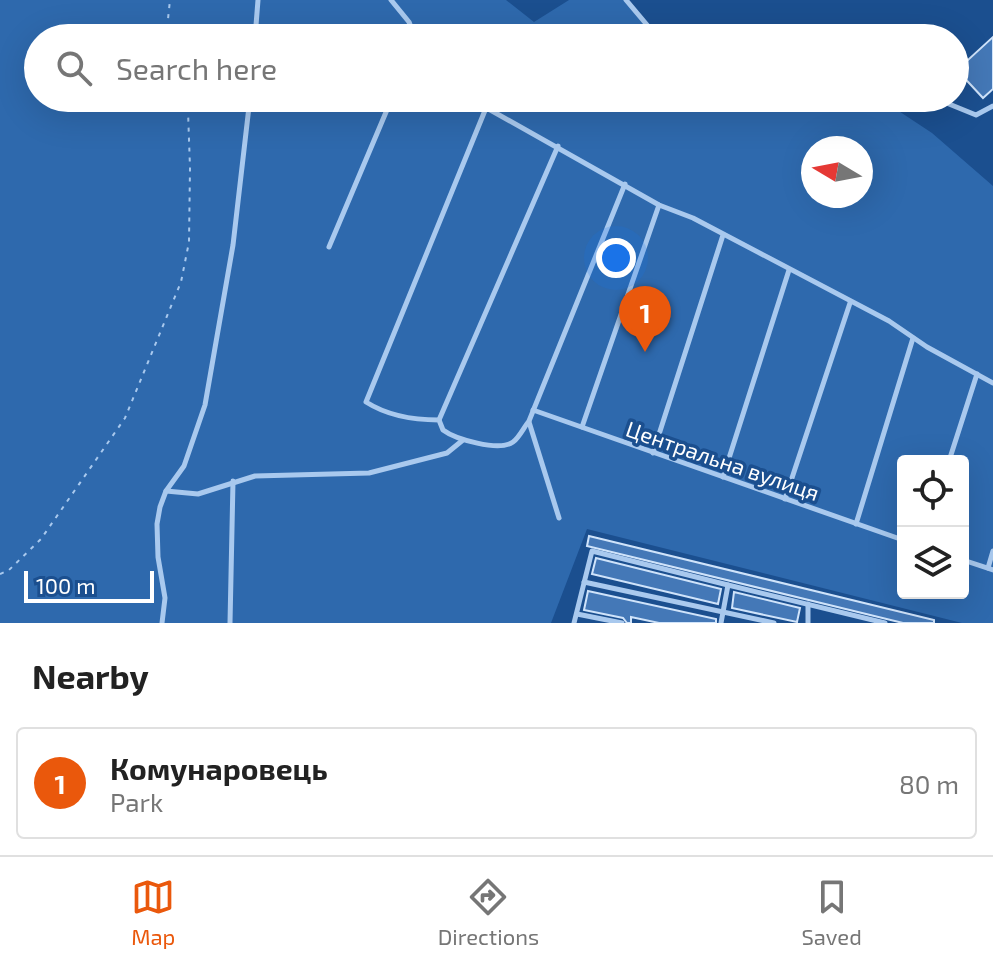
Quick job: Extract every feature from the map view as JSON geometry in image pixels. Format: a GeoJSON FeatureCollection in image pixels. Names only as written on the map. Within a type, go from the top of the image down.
{"type":"FeatureCollection","features":[{"type":"Feature","properties":{"kind":"lane"},"geometry":{"type":"LineString","coordinates":[[256,24],[258,0]]}},
{"type":"Feature","properties":{"kind":"lane"},"geometry":{"type":"LineString","coordinates":[[391,0],[410,24]]}},
{"type":"Feature","properties":{"kind":"lane"},"geometry":{"type":"LineString","coordinates":[[626,0],[646,24]]}},
{"type":"Feature","properties":{"kind":"lane"},"geometry":{"type":"LineString","coordinates":[[969,112],[976,115],[993,106]]}},
{"type":"Feature","properties":{"kind":"lane"},"geometry":{"type":"LineString","coordinates":[[162,623],[165,598],[158,557],[157,524],[166,491],[184,466],[205,405],[233,245],[248,112]]}},
{"type":"Feature","properties":{"kind":"lane"},"geometry":{"type":"LineString","coordinates":[[329,247],[386,112]]}},
{"type":"Feature","properties":{"kind":"lane"},"geometry":{"type":"LineString","coordinates":[[439,420],[396,415],[366,402],[484,112]]}},
{"type":"Feature","properties":{"kind":"lane"},"geometry":{"type":"LineString","coordinates":[[494,112],[659,205],[693,218],[889,321],[993,383]]}},
{"type":"Feature","properties":{"kind":"lane"},"geometry":{"type":"LineString","coordinates":[[558,146],[439,420],[443,430],[463,440],[505,445],[514,442],[529,421],[625,184]]}},
{"type":"Feature","properties":{"kind":"lane"},"geometry":{"type":"LineString","coordinates":[[582,427],[659,205]]}},
{"type":"Feature","properties":{"kind":"lane"},"geometry":{"type":"LineString","coordinates":[[653,453],[723,235]]}},
{"type":"Feature","properties":{"kind":"lane"},"geometry":{"type":"LineString","coordinates":[[723,477],[789,270]]}},
{"type":"Feature","properties":{"kind":"lane"},"geometry":{"type":"LineString","coordinates":[[785,499],[850,302]]}},
{"type":"Feature","properties":{"kind":"lane"},"geometry":{"type":"LineString","coordinates":[[856,524],[913,338]]}},
{"type":"Feature","properties":{"kind":"lane"},"geometry":{"type":"LineString","coordinates":[[951,455],[977,374]]}},
{"type":"Feature","properties":{"kind":"lane","name":"Центральна вулиця"},"geometry":{"type":"LineString","coordinates":[[533,410],[897,538]]}},
{"type":"Feature","properties":{"kind":"lane"},"geometry":{"type":"LineString","coordinates":[[529,421],[559,518]]}},
{"type":"Feature","properties":{"kind":"lane"},"geometry":{"type":"LineString","coordinates":[[166,491],[198,494],[255,476],[369,473],[447,453],[463,440]]}},
{"type":"Feature","properties":{"kind":"lane"},"geometry":{"type":"LineString","coordinates":[[230,623],[233,481]]}},
{"type":"Feature","properties":{"kind":"lane"},"geometry":{"type":"LineString","coordinates":[[574,623],[592,551],[885,623]]}},
{"type":"Feature","properties":{"kind":"lane"},"geometry":{"type":"LineString","coordinates":[[969,562],[991,569],[993,551]]}},
{"type":"Feature","properties":{"kind":"lane"},"geometry":{"type":"LineString","coordinates":[[584,582],[774,623]]}},
{"type":"Feature","properties":{"kind":"lane"},"geometry":{"type":"LineString","coordinates":[[721,623],[728,585]]}},
{"type":"Feature","properties":{"kind":"lane"},"geometry":{"type":"LineString","coordinates":[[808,604],[808,623]]}},
{"type":"Feature","properties":{"kind":"lane"},"geometry":{"type":"LineString","coordinates":[[577,614],[622,623]]}},
{"type":"Feature","properties":{"kind":"path"},"geometry":{"type":"LineString","coordinates":[[167,24],[170,0]]}},
{"type":"Feature","properties":{"kind":"path"},"geometry":{"type":"LineString","coordinates":[[0,574],[9,570],[41,539],[125,418],[181,282],[189,242],[187,112]]}},
{"type":"Feature","properties":{"kind":"shaded area"},"geometry":{"type":"Polygon","coordinates":[[[0,0],[506,0],[534,22],[569,0],[626,0],[646,24],[24,24],[24,112],[900,112],[932,133],[993,186],[993,623],[962,623],[587,529],[551,623],[0,623],[0,0]]]}},
{"type":"Feature","properties":{"kind":"building"},"geometry":{"type":"Polygon","coordinates":[[[993,37],[993,89],[983,98],[969,83],[969,59],[993,37]]]}},
{"type":"Feature","properties":{"kind":"building"},"geometry":{"type":"Polygon","coordinates":[[[589,536],[934,620],[934,623],[903,623],[587,546],[589,536]]]}},
{"type":"Feature","properties":{"kind":"building"},"geometry":{"type":"Polygon","coordinates":[[[596,558],[721,589],[718,604],[592,574],[596,558]]]}},
{"type":"Feature","properties":{"kind":"building"},"geometry":{"type":"Polygon","coordinates":[[[588,591],[716,619],[716,623],[659,623],[631,617],[631,623],[627,623],[623,618],[584,610],[588,591]]]}},
{"type":"Feature","properties":{"kind":"building"},"geometry":{"type":"Polygon","coordinates":[[[734,592],[800,608],[797,622],[732,608],[734,592]]]}},
{"type":"Feature","properties":{"kind":"place","name":"Комунаровець"},"geometry":{"type":"Point","coordinates":[645,352]}}]}
